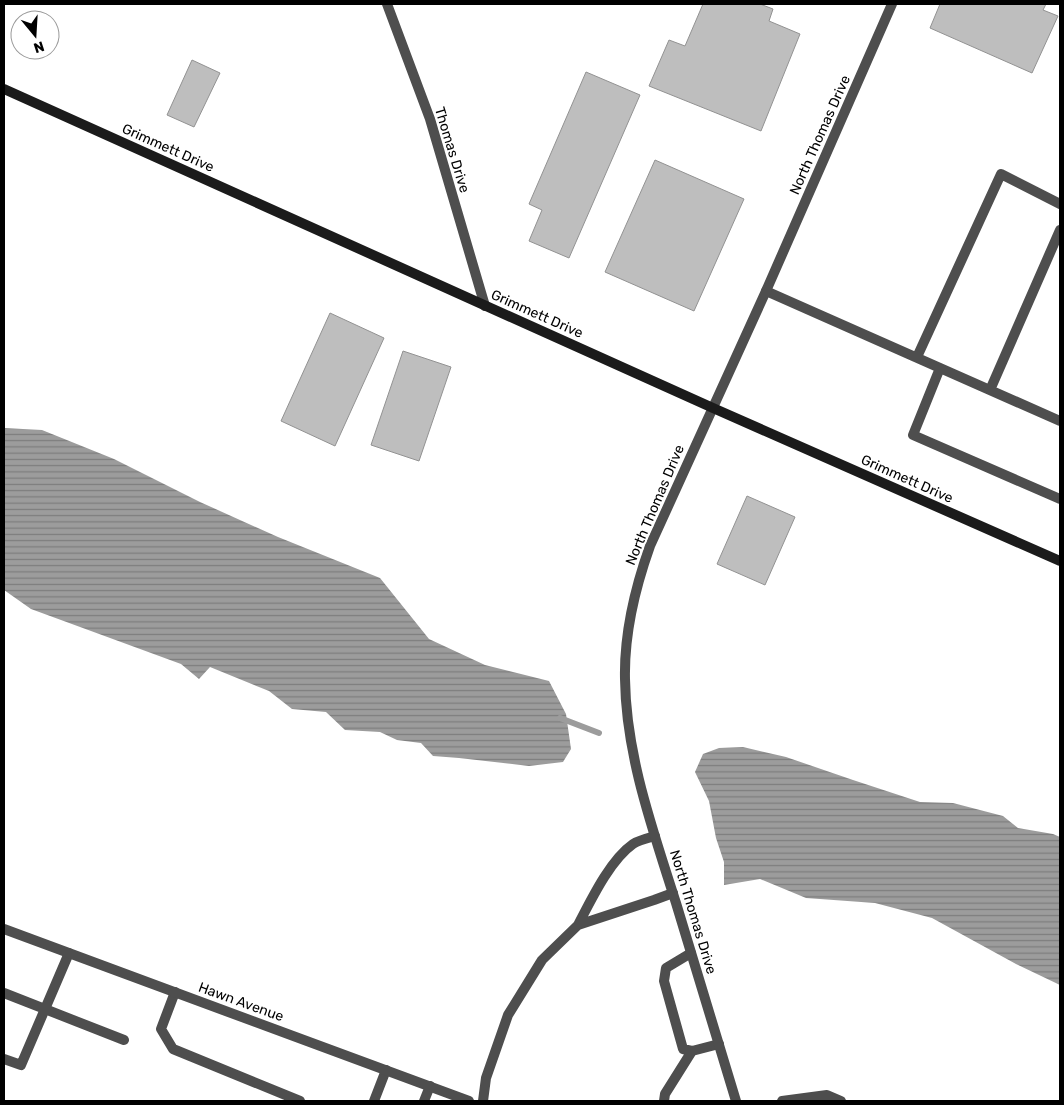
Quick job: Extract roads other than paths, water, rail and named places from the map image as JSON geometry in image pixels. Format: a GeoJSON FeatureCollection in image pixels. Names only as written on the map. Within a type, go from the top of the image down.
{"type":"FeatureCollection","features":[{"type":"Feature","properties":{"kind":"main road","name":"Grimmett Drive"},"geometry":{"type":"LineString","coordinates":[[4,90],[713,408],[1060,561]]}},
{"type":"Feature","properties":{"kind":"street","name":"Thomas Drive"},"geometry":{"type":"LineString","coordinates":[[387,4],[430,119],[485,306]]}},
{"type":"Feature","properties":{"kind":"street","name":"North Thomas Drive"},"geometry":{"type":"LineString","coordinates":[[736,1101],[639,782],[627,713],[625,678],[630,619],[641,572],[650,546],[766,291],[892,4]]}},
{"type":"Feature","properties":{"kind":"street"},"geometry":{"type":"LineString","coordinates":[[916,357],[1001,174],[1060,204]]}},
{"type":"Feature","properties":{"kind":"street"},"geometry":{"type":"LineString","coordinates":[[990,390],[1060,230]]}},
{"type":"Feature","properties":{"kind":"street"},"geometry":{"type":"LineString","coordinates":[[766,291],[1060,421]]}},
{"type":"Feature","properties":{"kind":"street"},"geometry":{"type":"LineString","coordinates":[[940,368],[913,435],[1060,499]]}},
{"type":"Feature","properties":{"kind":"street"},"geometry":{"type":"LineString","coordinates":[[483,1101],[486,1078],[508,1015],[542,960],[578,925],[601,882],[621,854],[634,843],[655,836]]}},
{"type":"Feature","properties":{"kind":"street"},"geometry":{"type":"LineString","coordinates":[[578,925],[673,893]]}},
{"type":"Feature","properties":{"kind":"street","name":"Hawn Avenue"},"geometry":{"type":"LineString","coordinates":[[4,929],[469,1101]]}},
{"type":"Feature","properties":{"kind":"street"},"geometry":{"type":"LineString","coordinates":[[691,953],[666,968],[664,981],[683,1048],[692,1051],[719,1044]]}},
{"type":"Feature","properties":{"kind":"street"},"geometry":{"type":"LineString","coordinates":[[4,1059],[21,1065],[69,954]]}},
{"type":"Feature","properties":{"kind":"street"},"geometry":{"type":"LineString","coordinates":[[174,992],[161,1030],[173,1049],[300,1101]]}},
{"type":"Feature","properties":{"kind":"street"},"geometry":{"type":"LineString","coordinates":[[4,993],[124,1040]]}},
{"type":"Feature","properties":{"kind":"street"},"geometry":{"type":"LineString","coordinates":[[664,1101],[665,1094],[692,1051]]}},
{"type":"Feature","properties":{"kind":"street"},"geometry":{"type":"LineString","coordinates":[[374,1101],[386,1070]]}},
{"type":"Feature","properties":{"kind":"street"},"geometry":{"type":"LineString","coordinates":[[424,1101],[430,1086]]}},
{"type":"Feature","properties":{"kind":"street"},"geometry":{"type":"LineString","coordinates":[[782,1101],[827,1095],[841,1101]]}},
{"type":"Feature","properties":{"kind":"waterway"},"geometry":{"type":"LineString","coordinates":[[560,718],[599,733]]}}]}
